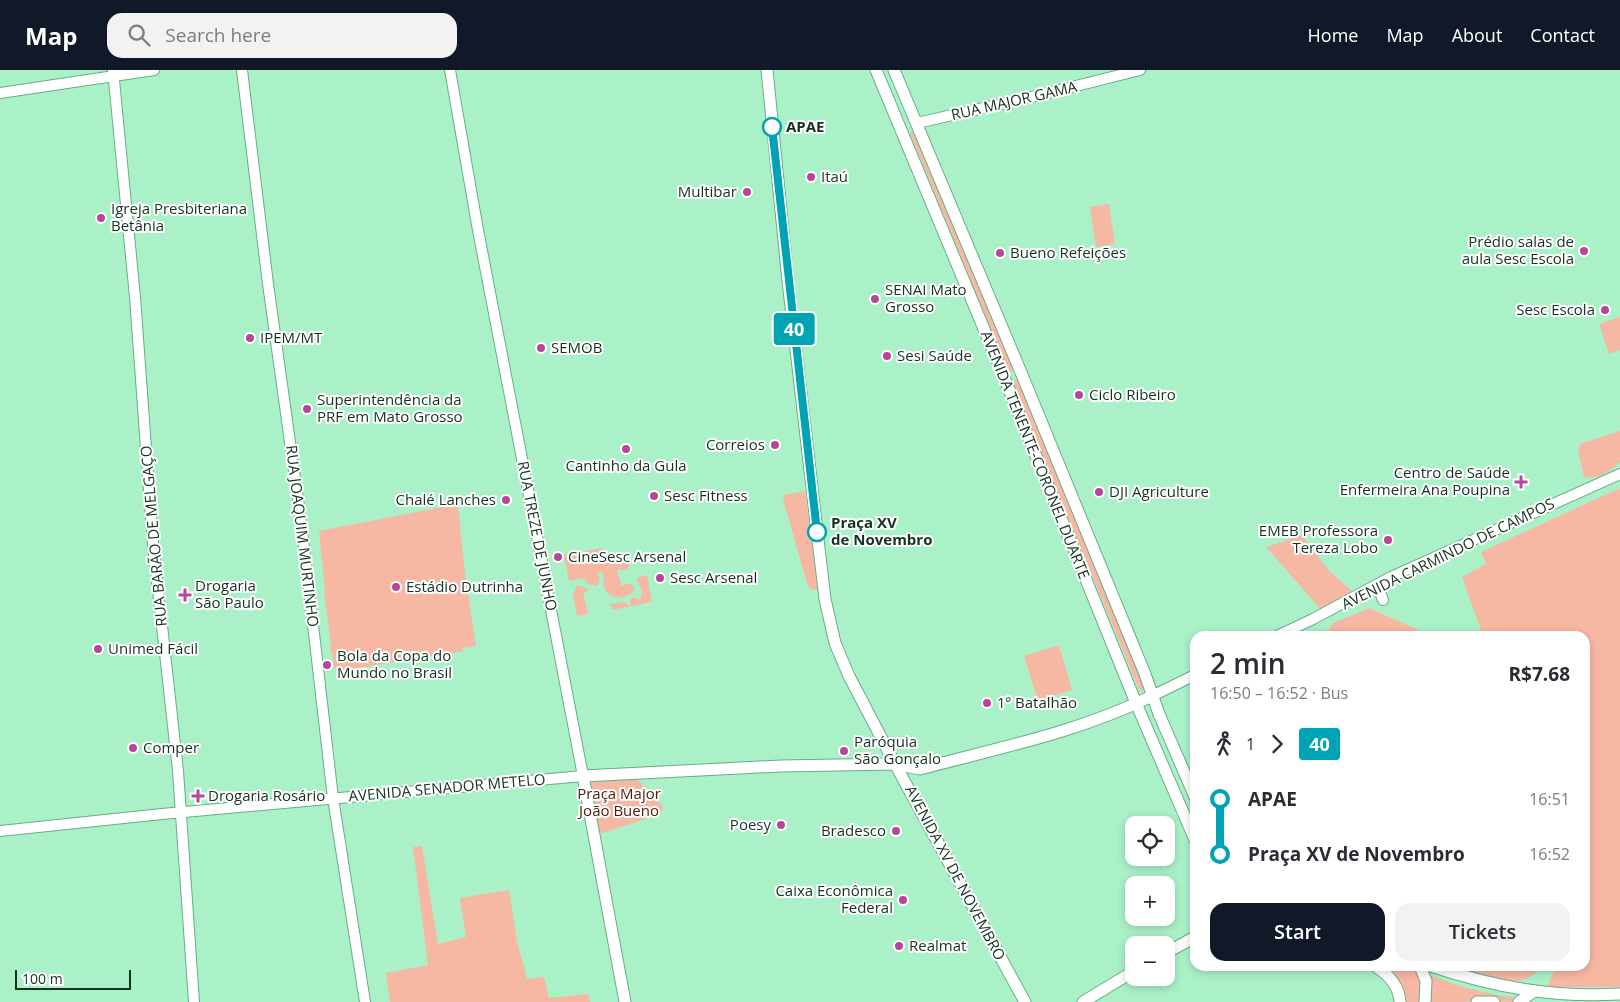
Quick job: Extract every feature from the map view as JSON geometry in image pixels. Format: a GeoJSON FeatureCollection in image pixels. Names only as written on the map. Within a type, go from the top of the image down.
{"type":"FeatureCollection","features":[{"type":"Feature","properties":{"kind":"main road","name":"AVENIDA XV DE NOVEMBRO"},"geometry":{"type":"LineString","coordinates":[[767,70],[790,299],[825,599],[835,643],[845,668],[895,764],[1025,1002]]}},
{"type":"Feature","properties":{"kind":"main road","name":"AVENIDA TENENTE-CORONEL DUARTE"},"geometry":{"type":"LineString","coordinates":[[876,70],[1136,703],[1190,828]]}},
{"type":"Feature","properties":{"kind":"main road"},"geometry":{"type":"LineString","coordinates":[[880,70],[899,85]]}},
{"type":"Feature","properties":{"kind":"main road","name":"AVENIDA TENENTE-CORONEL DUARTE"},"geometry":{"type":"LineString","coordinates":[[894,70],[1190,785]]}},
{"type":"Feature","properties":{"kind":"main road"},"geometry":{"type":"LineString","coordinates":[[895,764],[920,769],[1073,728],[1152,696]]}},
{"type":"Feature","properties":{"kind":"main road","name":"AVENIDA SENADOR METELO"},"geometry":{"type":"LineString","coordinates":[[583,776],[770,766],[895,764]]}},
{"type":"Feature","properties":{"kind":"main road"},"geometry":{"type":"LineString","coordinates":[[914,796],[913,783],[920,769]]}},
{"type":"Feature","properties":{"kind":"main road","name":"RUA TREZE DE JUNHO"},"geometry":{"type":"LineString","coordinates":[[583,776],[625,1002]]}},
{"type":"Feature","properties":{"kind":"main road"},"geometry":{"type":"LineString","coordinates":[[1175,947],[1190,939]]}},
{"type":"Feature","properties":{"kind":"main road"},"geometry":{"type":"LineString","coordinates":[[1381,971],[1394,984],[1400,1000]]}},
{"type":"Feature","properties":{"kind":"main road"},"geometry":{"type":"LineString","coordinates":[[1422,971],[1426,981],[1425,1002]]}},
{"type":"Feature","properties":{"kind":"main road"},"geometry":{"type":"LineString","coordinates":[[1445,971],[1533,992],[1585,996],[1620,994]]}},
{"type":"Feature","properties":{"kind":"main road"},"geometry":{"type":"LineString","coordinates":[[1083,1002],[1125,976]]}},
{"type":"Feature","properties":{"kind":"main road"},"geometry":{"type":"LineString","coordinates":[[1519,1002],[1533,992]]}},
{"type":"Feature","properties":{"kind":"main road"},"geometry":{"type":"LineString","coordinates":[[1477,1002],[1494,1002]]}},
{"type":"Feature","properties":{"kind":"street"},"geometry":{"type":"LineString","coordinates":[[0,93],[113,73],[154,70]]}},
{"type":"Feature","properties":{"kind":"street","name":"RUA JOAQUIM MURTINHO"},"geometry":{"type":"LineString","coordinates":[[242,70],[268,284],[301,521],[333,798],[365,1002]]}},
{"type":"Feature","properties":{"kind":"street","name":"RUA TREZE DE JUNHO"},"geometry":{"type":"LineString","coordinates":[[450,70],[478,230],[583,776]]}},
{"type":"Feature","properties":{"kind":"street","name":"RUA MAJOR GAMA"},"geometry":{"type":"LineString","coordinates":[[917,123],[1140,70]]}},
{"type":"Feature","properties":{"kind":"street","name":"RUA BARÃO DE MELGAÇO"},"geometry":{"type":"LineString","coordinates":[[113,73],[135,297],[153,544],[181,812],[194,1002]]}},
{"type":"Feature","properties":{"kind":"street","name":"AVENIDA CARMINDO DE CAMPOS"},"geometry":{"type":"LineString","coordinates":[[1288,631],[1382,582],[1620,474]]}},
{"type":"Feature","properties":{"kind":"street"},"geometry":{"type":"LineString","coordinates":[[1382,582],[1379,590],[1383,600]]}},
{"type":"Feature","properties":{"kind":"street"},"geometry":{"type":"LineString","coordinates":[[1152,696],[1190,677]]}},
{"type":"Feature","properties":{"kind":"street","name":"AVENIDA SENADOR METELO"},"geometry":{"type":"LineString","coordinates":[[0,831],[181,812],[583,776]]}},
{"type":"Feature","properties":{"kind":"green space"},"geometry":{"type":"Polygon","coordinates":[[[913,130],[1013,368],[1012,372],[1008,370],[910,133],[913,130]]]}},
{"type":"Feature","properties":{"kind":"green space"},"geometry":{"type":"Polygon","coordinates":[[[1109,204],[1115,244],[1096,247],[1090,207],[1109,204]]]}},
{"type":"Feature","properties":{"kind":"green space"},"geometry":{"type":"Polygon","coordinates":[[[1620,317],[1620,350],[1609,354],[1599,324],[1620,317]]]}},
{"type":"Feature","properties":{"kind":"green space"},"geometry":{"type":"Polygon","coordinates":[[[1015,380],[1018,381],[1145,687],[1142,691],[1139,689],[1013,383],[1015,380]]]}},
{"type":"Feature","properties":{"kind":"green space"},"geometry":{"type":"Polygon","coordinates":[[[1620,431],[1620,462],[1604,474],[1589,478],[1584,477],[1578,450],[1580,444],[1620,431]]]}},
{"type":"Feature","properties":{"kind":"green space"},"geometry":{"type":"Polygon","coordinates":[[[1620,488],[1620,987],[1550,987],[1548,985],[1554,971],[1590,971],[1590,631],[1481,631],[1462,577],[1486,564],[1481,552],[1620,488]]]}},
{"type":"Feature","properties":{"kind":"green space"},"geometry":{"type":"Polygon","coordinates":[[[805,491],[819,590],[810,589],[807,583],[783,499],[784,495],[805,491]]]}},
{"type":"Feature","properties":{"kind":"green space","name":"Estádio Dutrinha"},"geometry":{"type":"Polygon","coordinates":[[[458,504],[465,573],[476,646],[463,648],[463,651],[339,671],[334,667],[332,652],[330,652],[331,644],[319,531],[458,504]]]}},
{"type":"Feature","properties":{"kind":"green space"},"geometry":{"type":"Polygon","coordinates":[[[1302,535],[1330,572],[1357,595],[1323,612],[1266,547],[1302,535]]]}},
{"type":"Feature","properties":{"kind":"green space"},"geometry":{"type":"Polygon","coordinates":[[[603,548],[606,558],[625,556],[630,566],[625,570],[619,569],[617,572],[621,586],[628,583],[634,587],[634,591],[629,595],[618,597],[608,593],[604,588],[604,576],[601,571],[598,573],[600,579],[597,586],[588,584],[583,578],[569,581],[564,555],[603,548]]]}},
{"type":"Feature","properties":{"kind":"green space"},"geometry":{"type":"Polygon","coordinates":[[[647,575],[652,602],[612,610],[610,602],[612,604],[625,602],[629,606],[631,605],[632,597],[640,600],[642,591],[637,580],[639,577],[647,575]]]}},
{"type":"Feature","properties":{"kind":"green space"},"geometry":{"type":"Polygon","coordinates":[[[577,585],[589,591],[583,592],[588,614],[577,616],[573,596],[577,585]]]}},
{"type":"Feature","properties":{"kind":"green space"},"geometry":{"type":"Polygon","coordinates":[[[1369,608],[1421,631],[1326,631],[1330,629],[1333,623],[1369,608]]]}},
{"type":"Feature","properties":{"kind":"green space"},"geometry":{"type":"Polygon","coordinates":[[[1059,645],[1072,690],[1038,701],[1024,656],[1059,645]]]}},
{"type":"Feature","properties":{"kind":"green space","name":"Praça Major João Bueno"},"geometry":{"type":"Polygon","coordinates":[[[636,778],[663,807],[660,814],[603,833],[599,832],[590,784],[594,780],[636,778]]]}},
{"type":"Feature","properties":{"kind":"green space"},"geometry":{"type":"Polygon","coordinates":[[[422,846],[438,944],[466,937],[460,898],[509,890],[517,941],[527,979],[544,977],[549,998],[588,994],[590,1002],[390,1002],[386,973],[428,965],[413,847],[422,846]]]}},
{"type":"Feature","properties":{"kind":"green space"},"geometry":{"type":"Polygon","coordinates":[[[1390,971],[1417,971],[1466,988],[1516,998],[1516,1002],[1480,1000],[1462,1002],[1406,1002],[1400,982],[1390,971]]]}},
{"type":"Feature","properties":{"kind":"green space"},"geometry":{"type":"Polygon","coordinates":[[[1462,971],[1536,971],[1533,975],[1523,980],[1497,980],[1462,971]]]}},
{"type":"Feature","properties":{"kind":"bus line","name":"40"},"geometry":{"type":"LineString","coordinates":[[772,127],[817,532]]}},
{"type":"Feature","properties":{"kind":"place","name":"APAE"},"geometry":{"type":"Point","coordinates":[772,127]}},
{"type":"Feature","properties":{"kind":"place","name":"Itaú"},"geometry":{"type":"Point","coordinates":[811,177]}},
{"type":"Feature","properties":{"kind":"place","name":"Multibar"},"geometry":{"type":"Point","coordinates":[747,192]}},
{"type":"Feature","properties":{"kind":"place","name":"Igreja Presbiteriana Betânia"},"geometry":{"type":"Point","coordinates":[101,218]}},
{"type":"Feature","properties":{"kind":"place","name":"Prédio salas de aula Sesc Escola"},"geometry":{"type":"Point","coordinates":[1584,251]}},
{"type":"Feature","properties":{"kind":"place","name":"Bueno Refeições"},"geometry":{"type":"Point","coordinates":[1000,253]}},
{"type":"Feature","properties":{"kind":"place","name":"SENAI Mato Grosso"},"geometry":{"type":"Point","coordinates":[875,299]}},
{"type":"Feature","properties":{"kind":"place","name":"Sesc Escola"},"geometry":{"type":"Point","coordinates":[1605,310]}},
{"type":"Feature","properties":{"kind":"place","name":"IPEM/MT"},"geometry":{"type":"Point","coordinates":[250,338]}},
{"type":"Feature","properties":{"kind":"place","name":"SEMOB"},"geometry":{"type":"Point","coordinates":[541,348]}},
{"type":"Feature","properties":{"kind":"place","name":"Sesi Saúde"},"geometry":{"type":"Point","coordinates":[887,356]}},
{"type":"Feature","properties":{"kind":"place","name":"Ciclo Ribeiro"},"geometry":{"type":"Point","coordinates":[1079,395]}},
{"type":"Feature","properties":{"kind":"place","name":"Superintendência da PRF em Mato Grosso"},"geometry":{"type":"Point","coordinates":[307,409]}},
{"type":"Feature","properties":{"kind":"place","name":"Correios"},"geometry":{"type":"Point","coordinates":[775,445]}},
{"type":"Feature","properties":{"kind":"place","name":"Cantinho da Gula"},"geometry":{"type":"Point","coordinates":[626,449]}},
{"type":"Feature","properties":{"kind":"place","name":"Centro de Saúde Enfermeira Ana Poupina"},"geometry":{"type":"Point","coordinates":[1521,482]}},
{"type":"Feature","properties":{"kind":"place","name":"DJI Agriculture"},"geometry":{"type":"Point","coordinates":[1099,492]}},
{"type":"Feature","properties":{"kind":"place","name":"Sesc Fitness"},"geometry":{"type":"Point","coordinates":[654,496]}},
{"type":"Feature","properties":{"kind":"place","name":"Chalé Lanches"},"geometry":{"type":"Point","coordinates":[506,500]}},
{"type":"Feature","properties":{"kind":"place","name":"Praça XV de Novembro"},"geometry":{"type":"Point","coordinates":[817,532]}},
{"type":"Feature","properties":{"kind":"place","name":"EMEB Professora Tereza Lobo"},"geometry":{"type":"Point","coordinates":[1388,540]}},
{"type":"Feature","properties":{"kind":"place","name":"CineSesc Arsenal"},"geometry":{"type":"Point","coordinates":[558,557]}},
{"type":"Feature","properties":{"kind":"place","name":"Sesc Arsenal"},"geometry":{"type":"Point","coordinates":[660,578]}},
{"type":"Feature","properties":{"kind":"place","name":"Estádio Dutrinha"},"geometry":{"type":"Point","coordinates":[396,587]}},
{"type":"Feature","properties":{"kind":"place","name":"Drogaria São Paulo"},"geometry":{"type":"Point","coordinates":[185,595]}},
{"type":"Feature","properties":{"kind":"place","name":"Unimed Fácil"},"geometry":{"type":"Point","coordinates":[98,649]}},
{"type":"Feature","properties":{"kind":"place","name":"Bola da Copa do Mundo no Brasil"},"geometry":{"type":"Point","coordinates":[327,665]}},
{"type":"Feature","properties":{"kind":"place","name":"1º Batalhão"},"geometry":{"type":"Point","coordinates":[987,703]}},
{"type":"Feature","properties":{"kind":"place","name":"Comper"},"geometry":{"type":"Point","coordinates":[133,748]}},
{"type":"Feature","properties":{"kind":"place","name":"Paróquia São Gonçalo"},"geometry":{"type":"Point","coordinates":[844,751]}},
{"type":"Feature","properties":{"kind":"place","name":"Drogaria Rosário"},"geometry":{"type":"Point","coordinates":[198,796]}},
{"type":"Feature","properties":{"kind":"place","name":"Poesy"},"geometry":{"type":"Point","coordinates":[781,825]}},
{"type":"Feature","properties":{"kind":"place","name":"Bradesco"},"geometry":{"type":"Point","coordinates":[896,831]}},
{"type":"Feature","properties":{"kind":"place","name":"Caixa Econômica Federal"},"geometry":{"type":"Point","coordinates":[903,900]}},
{"type":"Feature","properties":{"kind":"place","name":"Realmat"},"geometry":{"type":"Point","coordinates":[899,946]}}]}
